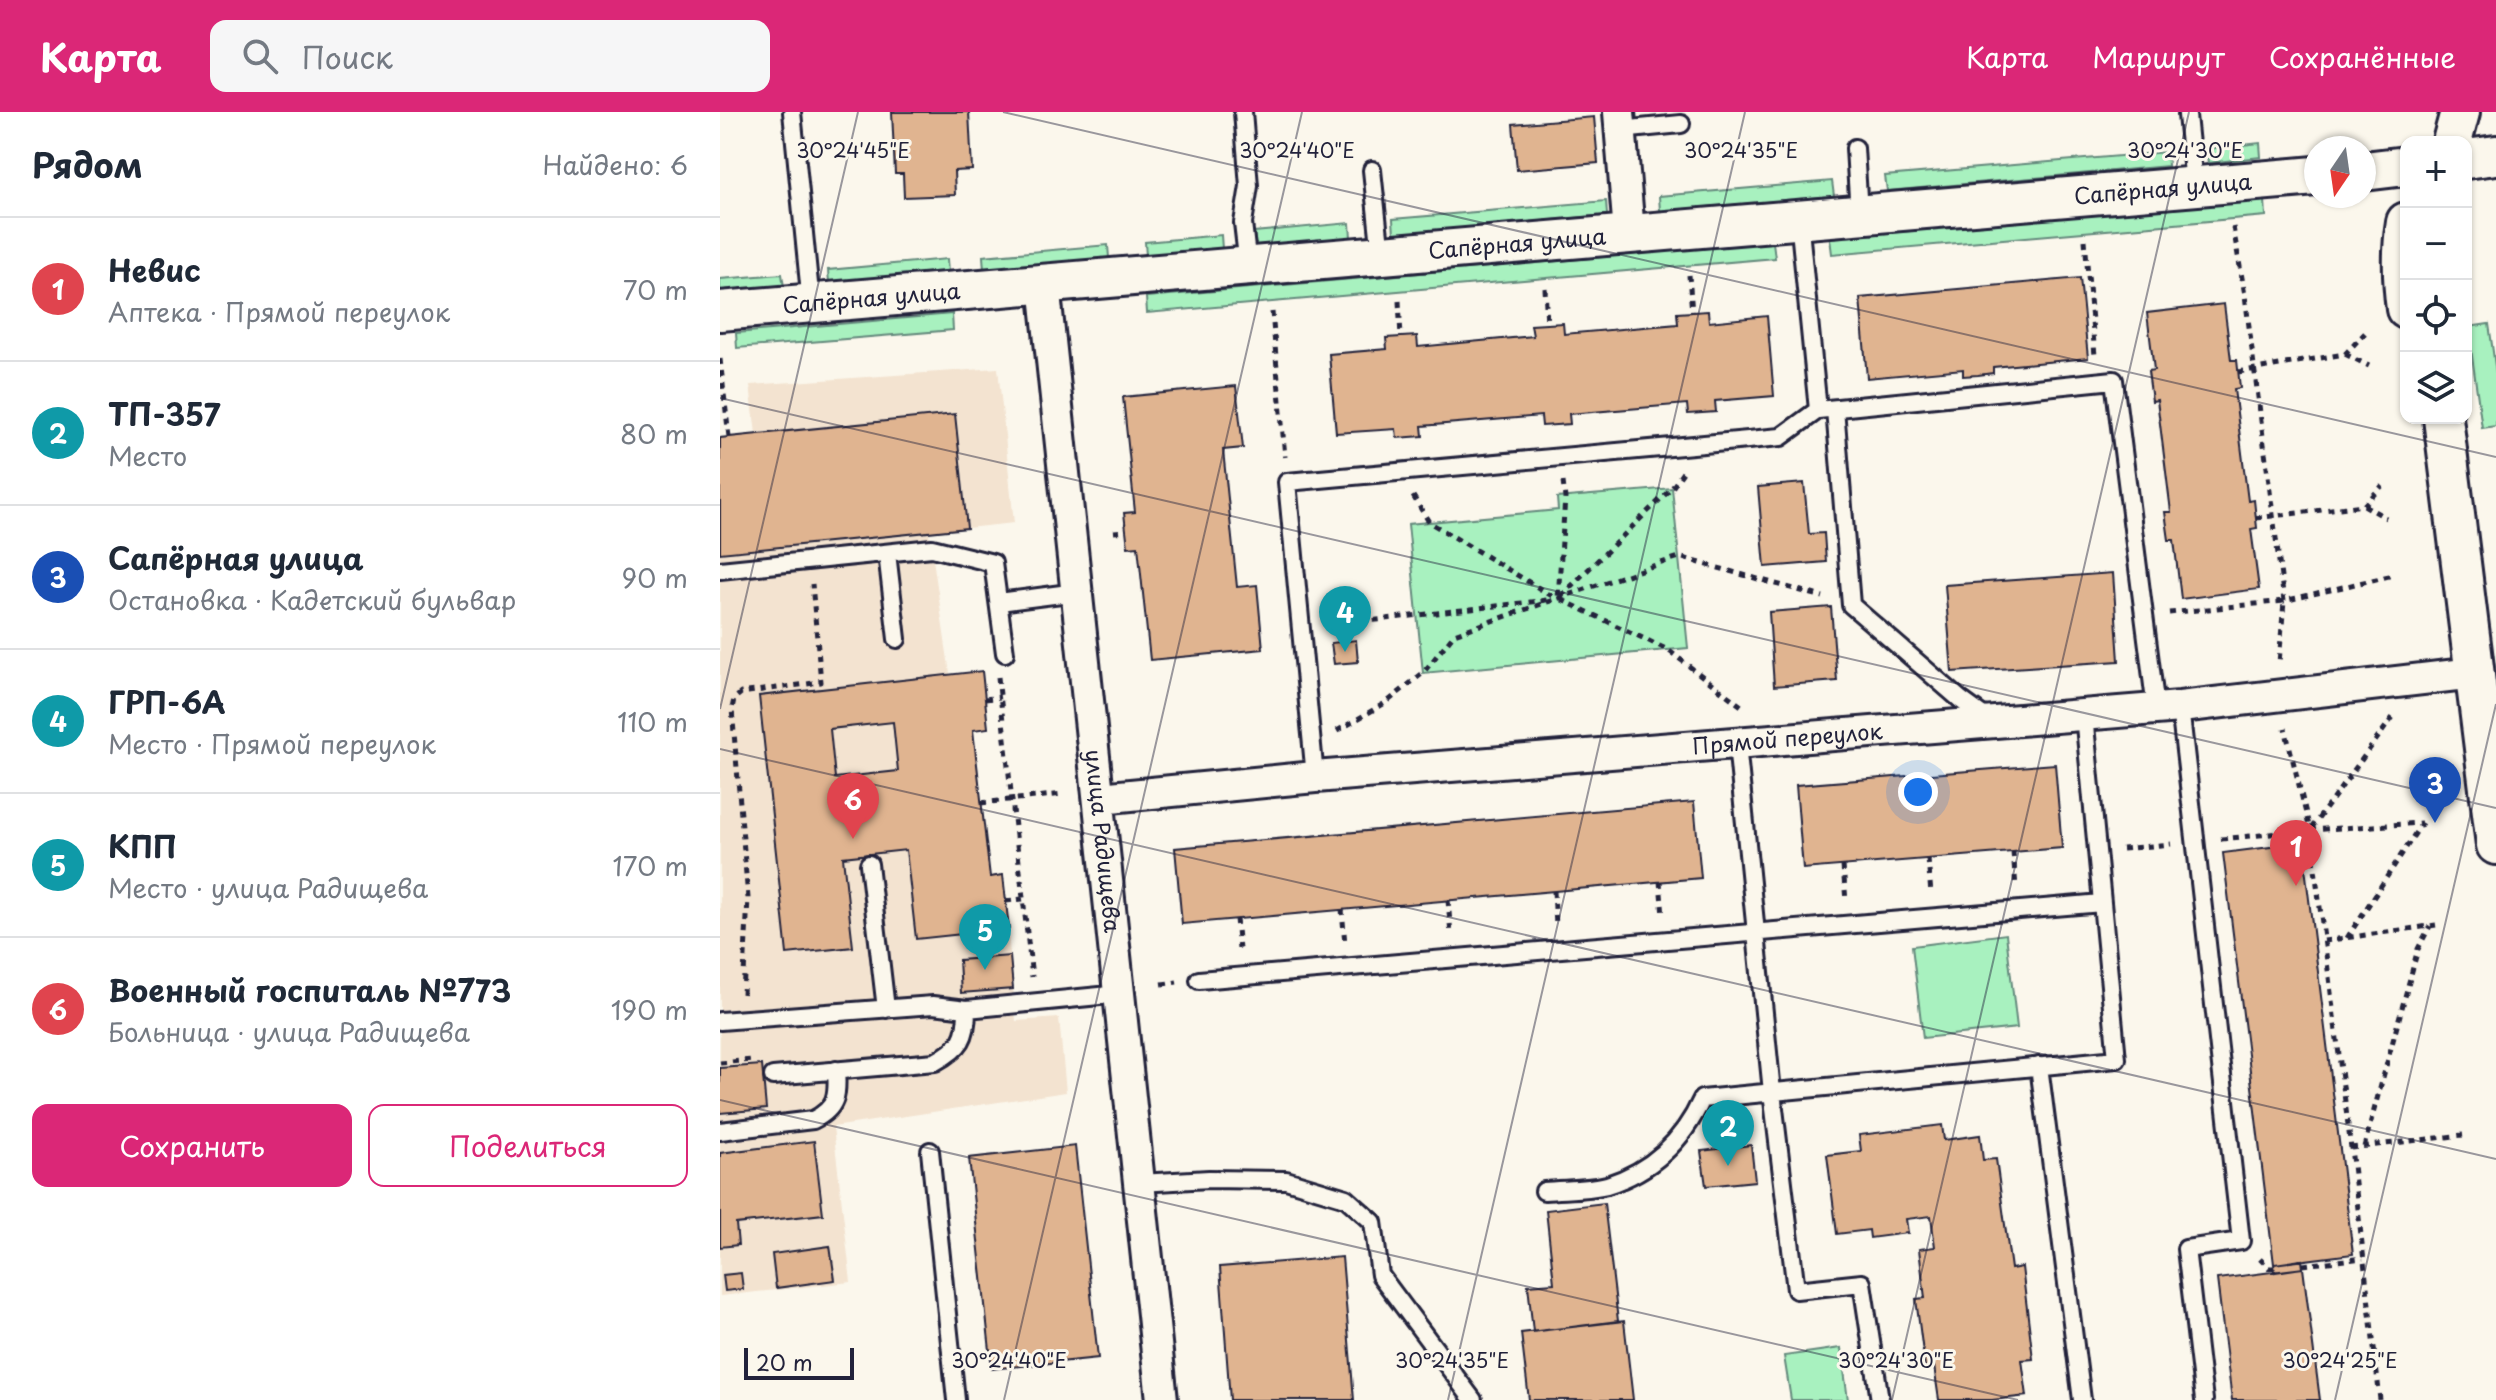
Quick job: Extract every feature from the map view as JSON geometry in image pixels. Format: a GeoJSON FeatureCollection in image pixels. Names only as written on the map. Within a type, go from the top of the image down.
{"type":"FeatureCollection","features":[{"type":"Feature","properties":{"kind":"street"},"geometry":{"type":"LineString","coordinates":[[2454,136],[2460,112]]}},
{"type":"Feature","properties":{"kind":"street"},"geometry":{"type":"LineString","coordinates":[[1619,121],[1629,233]]}},
{"type":"Feature","properties":{"kind":"street"},"geometry":{"type":"LineString","coordinates":[[2472,158],[2496,155]]}},
{"type":"Feature","properties":{"kind":"street"},"geometry":{"type":"LineString","coordinates":[[2376,170],[2400,167]]}},
{"type":"Feature","properties":{"kind":"street","name":"Сапёрная улица"},"geometry":{"type":"LineString","coordinates":[[720,311],[2304,177]]}},
{"type":"Feature","properties":{"kind":"street","name":"улица Радищева"},"geometry":{"type":"LineString","coordinates":[[1044,284],[1162,1400]]}},
{"type":"Feature","properties":{"kind":"street"},"geometry":{"type":"LineString","coordinates":[[2444,424],[2496,845]]}},
{"type":"Feature","properties":{"kind":"street","name":"Прямой переулок"},"geometry":{"type":"LineString","coordinates":[[1100,798],[1315,777],[2168,708],[2474,673]]}},
{"type":"Feature","properties":{"kind":"lane"},"geometry":{"type":"LineString","coordinates":[[792,112],[811,304]]}},
{"type":"Feature","properties":{"kind":"lane"},"geometry":{"type":"LineString","coordinates":[[1243,112],[1249,186],[1243,223],[1248,268]]}},
{"type":"Feature","properties":{"kind":"lane"},"geometry":{"type":"LineString","coordinates":[[2187,115],[2194,184]]}},
{"type":"Feature","properties":{"kind":"lane"},"geometry":{"type":"LineString","coordinates":[[1619,121],[1681,124]]}},
{"type":"Feature","properties":{"kind":"lane"},"geometry":{"type":"LineString","coordinates":[[1855,148],[1859,214]]}},
{"type":"Feature","properties":{"kind":"lane"},"geometry":{"type":"LineString","coordinates":[[1372,170],[1381,255]]}},
{"type":"Feature","properties":{"kind":"lane"},"geometry":{"type":"LineString","coordinates":[[1799,219],[1851,605],[1992,723]]}},
{"type":"Feature","properties":{"kind":"lane"},"geometry":{"type":"LineString","coordinates":[[1315,777],[1287,482],[1781,437],[1826,410],[2114,380],[2168,708],[2241,1241],[2186,1249],[2204,1400]]}},
{"type":"Feature","properties":{"kind":"lane"},"geometry":{"type":"LineString","coordinates":[[720,570],[932,548],[993,563],[1005,653]]}},
{"type":"Feature","properties":{"kind":"lane"},"geometry":{"type":"LineString","coordinates":[[887,553],[897,639]]}},
{"type":"Feature","properties":{"kind":"lane"},"geometry":{"type":"LineString","coordinates":[[999,602],[1077,592]]}},
{"type":"Feature","properties":{"kind":"lane"},"geometry":{"type":"LineString","coordinates":[[1544,1191],[1604,1186],[1635,1174],[1662,1155],[1680,1137],[1702,1099],[2117,1059],[2084,715]]}},
{"type":"Feature","properties":{"kind":"lane"},"geometry":{"type":"LineString","coordinates":[[1737,744],[1772,1092],[1796,1290],[1862,1283],[1880,1400]]}},
{"type":"Feature","properties":{"kind":"lane"},"geometry":{"type":"LineString","coordinates":[[869,864],[886,1009]]}},
{"type":"Feature","properties":{"kind":"lane"},"geometry":{"type":"LineString","coordinates":[[1199,980],[2102,903]]}},
{"type":"Feature","properties":{"kind":"lane"},"geometry":{"type":"LineString","coordinates":[[720,1021],[933,1005],[967,1009],[1120,994]]}},
{"type":"Feature","properties":{"kind":"lane"},"geometry":{"type":"LineString","coordinates":[[773,1076],[935,1062],[950,1054],[960,1043],[967,1030],[967,1009]]}},
{"type":"Feature","properties":{"kind":"lane"},"geometry":{"type":"LineString","coordinates":[[2039,1066],[2082,1400]]}},
{"type":"Feature","properties":{"kind":"lane"},"geometry":{"type":"LineString","coordinates":[[720,1131],[813,1120],[826,1114],[835,1101],[838,1087],[836,1070]]}},
{"type":"Feature","properties":{"kind":"lane"},"geometry":{"type":"LineString","coordinates":[[930,1151],[956,1400]]}},
{"type":"Feature","properties":{"kind":"lane"},"geometry":{"type":"LineString","coordinates":[[1140,1183],[1196,1179],[1286,1180],[1346,1198],[1373,1222],[1380,1275],[1473,1400]]}},
{"type":"Feature","properties":{"kind":"path"},"geometry":{"type":"LineString","coordinates":[[2233,227],[2255,370],[2284,601],[2393,575]]}},
{"type":"Feature","properties":{"kind":"path"},"geometry":{"type":"LineString","coordinates":[[2085,240],[2097,381]]}},
{"type":"Feature","properties":{"kind":"path"},"geometry":{"type":"LineString","coordinates":[[1689,275],[1692,313]]}},
{"type":"Feature","properties":{"kind":"path"},"geometry":{"type":"LineString","coordinates":[[1545,288],[1547,324]]}},
{"type":"Feature","properties":{"kind":"path"},"geometry":{"type":"LineString","coordinates":[[1399,301],[1401,337]]}},
{"type":"Feature","properties":{"kind":"path"},"geometry":{"type":"LineString","coordinates":[[1272,312],[1287,482]]}},
{"type":"Feature","properties":{"kind":"path"},"geometry":{"type":"LineString","coordinates":[[2238,372],[2345,354],[2365,333]]}},
{"type":"Feature","properties":{"kind":"path"},"geometry":{"type":"LineString","coordinates":[[2345,354],[2369,366]]}},
{"type":"Feature","properties":{"kind":"path"},"geometry":{"type":"LineString","coordinates":[[720,359],[729,437]]}},
{"type":"Feature","properties":{"kind":"path"},"geometry":{"type":"LineString","coordinates":[[1301,629],[1558,598],[1672,488],[1701,445]]}},
{"type":"Feature","properties":{"kind":"path"},"geometry":{"type":"LineString","coordinates":[[1558,598],[1565,498],[1561,457]]}},
{"type":"Feature","properties":{"kind":"path"},"geometry":{"type":"LineString","coordinates":[[1398,472],[1429,522],[1558,598],[1668,650],[1787,740]]}},
{"type":"Feature","properties":{"kind":"path"},"geometry":{"type":"LineString","coordinates":[[2364,505],[2382,486]]}},
{"type":"Feature","properties":{"kind":"path"},"geometry":{"type":"LineString","coordinates":[[2256,518],[2364,505],[2386,518]]}},
{"type":"Feature","properties":{"kind":"path"},"geometry":{"type":"LineString","coordinates":[[1114,532],[1126,531]]}},
{"type":"Feature","properties":{"kind":"path"},"geometry":{"type":"LineString","coordinates":[[1312,741],[1341,730],[1387,702],[1423,673],[1454,634],[1679,557],[1851,605]]}},
{"type":"Feature","properties":{"kind":"path"},"geometry":{"type":"LineString","coordinates":[[742,1019],[748,898],[732,709],[734,699],[741,693],[821,682],[810,561]]}},
{"type":"Feature","properties":{"kind":"path"},"geometry":{"type":"LineString","coordinates":[[1005,653],[997,669],[1034,1002]]}},
{"type":"Feature","properties":{"kind":"path"},"geometry":{"type":"LineString","coordinates":[[985,699],[1000,697]]}},
{"type":"Feature","properties":{"kind":"path"},"geometry":{"type":"LineString","coordinates":[[2380,1400],[2310,830],[2398,710]]}},
{"type":"Feature","properties":{"kind":"path"},"geometry":{"type":"LineString","coordinates":[[981,803],[1063,794]]}},
{"type":"Feature","properties":{"kind":"path"},"geometry":{"type":"LineString","coordinates":[[2310,830],[2422,823],[2347,938]]}},
{"type":"Feature","properties":{"kind":"path"},"geometry":{"type":"LineString","coordinates":[[1006,901],[1023,899]]}},
{"type":"Feature","properties":{"kind":"path"},"geometry":{"type":"LineString","coordinates":[[2324,941],[2433,926],[2418,949],[2364,1147]]}},
{"type":"Feature","properties":{"kind":"path"},"geometry":{"type":"LineString","coordinates":[[2351,1148],[2463,1135]]}},
{"type":"Feature","properties":{"kind":"path"},"geometry":{"type":"LineString","coordinates":[[2303,1265],[2363,1258]]}},
{"type":"Feature","properties":{"kind":"shaded area"},"geometry":{"type":"Polygon","coordinates":[[[998,368],[1014,523],[929,532],[950,674],[974,729],[990,876],[1003,875],[1016,1021],[1059,1018],[1066,1092],[833,1127],[851,1282],[720,1296],[720,438],[756,434],[750,385],[998,368]]]}},
{"type":"Feature","properties":{"kind":"green space"},"geometry":{"type":"Polygon","coordinates":[[[2260,143],[2261,157],[2208,163],[2206,149],[2260,143]]]}},
{"type":"Feature","properties":{"kind":"green space"},"geometry":{"type":"Polygon","coordinates":[[[2167,152],[2168,166],[1887,191],[1885,176],[2167,152]]]}},
{"type":"Feature","properties":{"kind":"green space"},"geometry":{"type":"Polygon","coordinates":[[[1832,181],[1834,196],[1660,211],[1659,196],[1832,181]]]}},
{"type":"Feature","properties":{"kind":"green space"},"geometry":{"type":"Polygon","coordinates":[[[2265,200],[2266,216],[1832,254],[1830,238],[2265,200]]]}},
{"type":"Feature","properties":{"kind":"green space"},"geometry":{"type":"Polygon","coordinates":[[[1606,201],[1607,215],[1394,234],[1393,219],[1606,201]]]}},
{"type":"Feature","properties":{"kind":"green space"},"geometry":{"type":"Polygon","coordinates":[[[1350,223],[1351,238],[1256,247],[1254,232],[1350,223]]]}},
{"type":"Feature","properties":{"kind":"green space"},"geometry":{"type":"Polygon","coordinates":[[[1221,235],[1222,249],[1146,256],[1145,242],[1221,235]]]}},
{"type":"Feature","properties":{"kind":"green space"},"geometry":{"type":"Polygon","coordinates":[[[1773,242],[1775,258],[1147,313],[1146,297],[1773,242]]]}},
{"type":"Feature","properties":{"kind":"green space"},"geometry":{"type":"Polygon","coordinates":[[[1108,245],[1109,258],[984,270],[983,256],[1108,245]]]}},
{"type":"Feature","properties":{"kind":"green space"},"geometry":{"type":"Polygon","coordinates":[[[947,259],[948,273],[829,283],[828,270],[947,259]]]}},
{"type":"Feature","properties":{"kind":"green space"},"geometry":{"type":"Polygon","coordinates":[[[782,274],[784,287],[720,292],[720,279],[782,274]]]}},
{"type":"Feature","properties":{"kind":"green space"},"geometry":{"type":"Polygon","coordinates":[[[952,314],[953,330],[737,348],[736,333],[952,314]]]}},
{"type":"Feature","properties":{"kind":"green space"},"geometry":{"type":"Polygon","coordinates":[[[2489,324],[2496,373],[2496,426],[2482,428],[2472,356],[2472,326],[2489,324]]]}},
{"type":"Feature","properties":{"kind":"green space"},"geometry":{"type":"Polygon","coordinates":[[[1672,488],[1688,648],[1423,673],[1408,524],[1558,510],[1557,498],[1672,488]]]}},
{"type":"Feature","properties":{"kind":"green space"},"geometry":{"type":"Polygon","coordinates":[[[2006,934],[2017,1028],[1923,1038],[1912,946],[2006,934]]]}},
{"type":"Feature","properties":{"kind":"green space"},"geometry":{"type":"Polygon","coordinates":[[[1841,1348],[1848,1400],[1791,1400],[1784,1356],[1841,1348]]]}},
{"type":"Feature","properties":{"kind":"building"},"geometry":{"type":"Polygon","coordinates":[[[892,112],[969,112],[972,170],[954,171],[955,195],[904,197],[903,174],[895,174],[892,112]]]}},
{"type":"Feature","properties":{"kind":"building"},"geometry":{"type":"Polygon","coordinates":[[[1594,117],[1598,163],[1517,170],[1513,124],[1594,117]]]}},
{"type":"Feature","properties":{"kind":"building"},"geometry":{"type":"Polygon","coordinates":[[[2080,278],[2088,358],[1993,367],[1993,373],[1978,375],[1963,376],[1963,369],[1867,378],[1860,298],[2080,278]]]}},
{"type":"Feature","properties":{"kind":"building"},"geometry":{"type":"Polygon","coordinates":[[[2224,304],[2231,360],[2237,360],[2240,388],[2234,389],[2248,501],[2254,500],[2257,528],[2251,529],[2259,589],[2181,599],[2174,540],[2169,540],[2165,512],[2171,512],[2157,400],[2152,401],[2148,371],[2154,370],[2147,313],[2224,304]]]}},
{"type":"Feature","properties":{"kind":"building"},"geometry":{"type":"Polygon","coordinates":[[[1708,311],[1709,322],[1767,316],[1774,396],[1715,401],[1716,412],[1688,414],[1687,404],[1569,414],[1570,424],[1542,426],[1541,416],[1422,426],[1423,436],[1397,438],[1396,429],[1336,433],[1329,354],[1387,349],[1386,338],[1417,336],[1418,347],[1533,336],[1531,325],[1563,323],[1564,334],[1678,324],[1677,313],[1708,311]]]}},
{"type":"Feature","properties":{"kind":"building"},"geometry":{"type":"Polygon","coordinates":[[[1236,386],[1243,448],[1223,450],[1237,587],[1257,585],[1263,649],[1150,660],[1138,546],[1128,547],[1124,513],[1135,512],[1123,397],[1236,386]]]}},
{"type":"Feature","properties":{"kind":"building"},"geometry":{"type":"Polygon","coordinates":[[[955,414],[967,528],[720,553],[720,438],[955,414]]]}},
{"type":"Feature","properties":{"kind":"building"},"geometry":{"type":"Polygon","coordinates":[[[1804,483],[1809,534],[1824,533],[1826,562],[1765,567],[1758,487],[1804,483]]]}},
{"type":"Feature","properties":{"kind":"building"},"geometry":{"type":"Polygon","coordinates":[[[2113,573],[2119,661],[1952,672],[1945,585],[2113,573]]]}},
{"type":"Feature","properties":{"kind":"building"},"geometry":{"type":"Polygon","coordinates":[[[1831,607],[1837,681],[1774,686],[1769,612],[1831,607]]]}},
{"type":"Feature","properties":{"kind":"building"},"geometry":{"type":"Polygon","coordinates":[[[1356,640],[1358,662],[1334,664],[1331,643],[1356,640]]]}},
{"type":"Feature","properties":{"kind":"building"},"geometry":{"type":"Polygon","coordinates":[[[982,671],[988,728],[973,730],[990,877],[1003,875],[1009,929],[916,939],[906,850],[843,857],[853,947],[787,954],[759,696],[982,671]],[[893,722],[830,729],[835,778],[898,771],[893,722]]]}},
{"type":"Feature","properties":{"kind":"building"},"geometry":{"type":"Polygon","coordinates":[[[2055,764],[2062,848],[1803,869],[1796,785],[2055,764]]]}},
{"type":"Feature","properties":{"kind":"building"},"geometry":{"type":"Polygon","coordinates":[[[1694,802],[1701,878],[1182,924],[1175,848],[1694,802]]]}},
{"type":"Feature","properties":{"kind":"building"},"geometry":{"type":"Polygon","coordinates":[[[2302,843],[2353,1254],[2274,1264],[2223,853],[2302,843]]]}},
{"type":"Feature","properties":{"kind":"building"},"geometry":{"type":"Polygon","coordinates":[[[1010,956],[1013,989],[961,993],[959,960],[1010,956]]]}},
{"type":"Feature","properties":{"kind":"building"},"geometry":{"type":"Polygon","coordinates":[[[762,1065],[766,1109],[720,1113],[720,1068],[762,1065]]]}},
{"type":"Feature","properties":{"kind":"building"},"geometry":{"type":"Polygon","coordinates":[[[1942,1125],[1944,1140],[1980,1135],[1983,1160],[1996,1159],[2011,1269],[2022,1267],[2033,1359],[2022,1360],[2027,1396],[1992,1400],[1939,1400],[1934,1366],[1925,1368],[1916,1299],[1925,1298],[1919,1249],[1935,1247],[1931,1216],[1906,1219],[1908,1233],[1870,1238],[1869,1230],[1837,1234],[1827,1155],[1861,1151],[1859,1135],[1942,1125]]]}},
{"type":"Feature","properties":{"kind":"building"},"geometry":{"type":"Polygon","coordinates":[[[814,1141],[823,1214],[736,1224],[738,1245],[720,1247],[720,1153],[814,1141]]]}},
{"type":"Feature","properties":{"kind":"building"},"geometry":{"type":"Polygon","coordinates":[[[1751,1145],[1755,1181],[1706,1186],[1701,1151],[1751,1145]]]}},
{"type":"Feature","properties":{"kind":"building"},"geometry":{"type":"Polygon","coordinates":[[[1075,1146],[1098,1358],[992,1369],[969,1158],[1075,1146]]]}},
{"type":"Feature","properties":{"kind":"building"},"geometry":{"type":"Polygon","coordinates":[[[1604,1203],[1618,1321],[1533,1332],[1528,1285],[1554,1283],[1546,1210],[1604,1203]]]}},
{"type":"Feature","properties":{"kind":"building"},"geometry":{"type":"Polygon","coordinates":[[[830,1246],[835,1280],[776,1288],[772,1254],[830,1246]]]}},
{"type":"Feature","properties":{"kind":"building"},"geometry":{"type":"Polygon","coordinates":[[[1342,1257],[1354,1400],[1230,1400],[1220,1267],[1342,1257]]]}},
{"type":"Feature","properties":{"kind":"building"},"geometry":{"type":"Polygon","coordinates":[[[2302,1260],[2303,1268],[2275,1272],[2274,1264],[2302,1260]]]}},
{"type":"Feature","properties":{"kind":"building"},"geometry":{"type":"Polygon","coordinates":[[[2303,1268],[2320,1400],[2232,1400],[2217,1279],[2303,1268]]]}},
{"type":"Feature","properties":{"kind":"building"},"geometry":{"type":"Polygon","coordinates":[[[741,1273],[743,1289],[725,1291],[723,1275],[741,1273]]]}},
{"type":"Feature","properties":{"kind":"building"},"geometry":{"type":"Polygon","coordinates":[[[1624,1321],[1633,1400],[1529,1400],[1521,1333],[1624,1321]]]}},
{"type":"Feature","properties":{"kind":"place","name":"ГРП-6А"},"geometry":{"type":"Point","coordinates":[1345,652]}},
{"type":"Feature","properties":{"kind":"place","name":"Сапёрная улица"},"geometry":{"type":"Point","coordinates":[2435,823]}},
{"type":"Feature","properties":{"kind":"place","name":"Военный госпиталь №773"},"geometry":{"type":"Point","coordinates":[853,839]}},
{"type":"Feature","properties":{"kind":"place","name":"Невис"},"geometry":{"type":"Point","coordinates":[2296,886]}},
{"type":"Feature","properties":{"kind":"place","name":"КПП"},"geometry":{"type":"Point","coordinates":[985,970]}},
{"type":"Feature","properties":{"kind":"place","name":"ТП-357"},"geometry":{"type":"Point","coordinates":[1728,1166]}}]}
